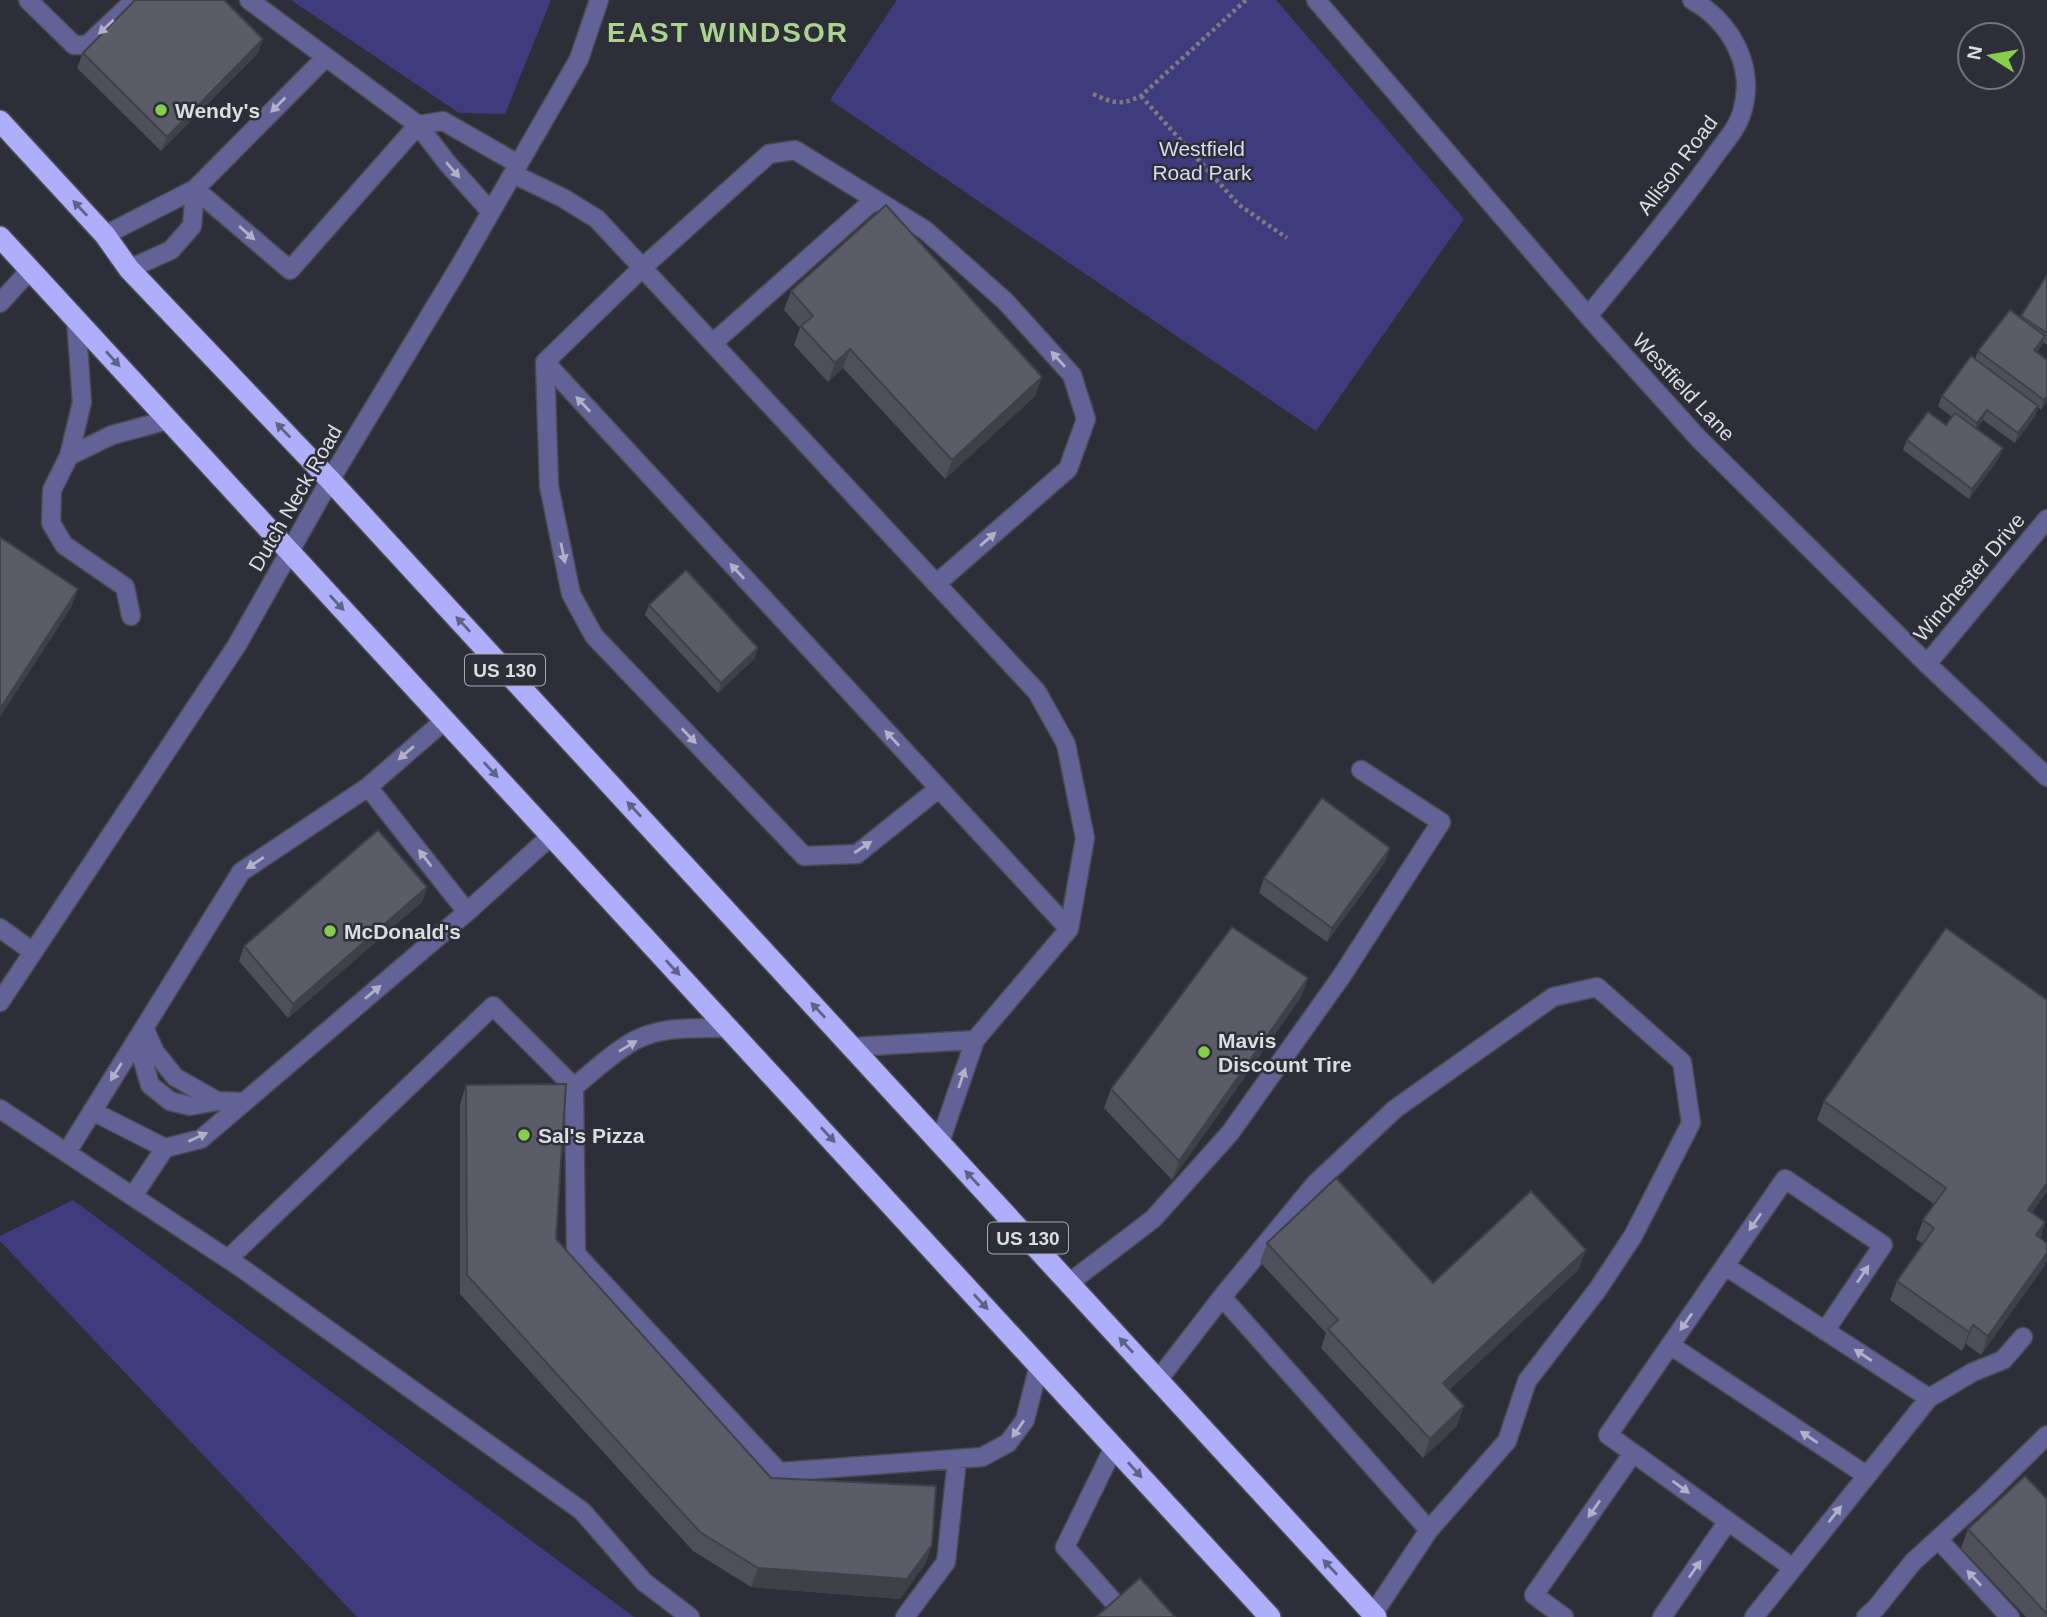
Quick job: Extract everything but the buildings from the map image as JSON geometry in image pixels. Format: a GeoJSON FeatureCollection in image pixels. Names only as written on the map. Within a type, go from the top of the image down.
{"type":"FeatureCollection","features":[{"type":"Feature","properties":{"kind":"highway","name":"US 130"},"geometry":{"type":"LineString","coordinates":[[0,121],[105,235],[129,269],[330,480],[1374,1615]]}},
{"type":"Feature","properties":{"kind":"highway"},"geometry":{"type":"LineString","coordinates":[[0,237],[1270,1617]]}},
{"type":"Feature","properties":{"kind":"street"},"geometry":{"type":"LineString","coordinates":[[28,0],[74,45],[87,45],[135,0]]}},
{"type":"Feature","properties":{"kind":"street"},"geometry":{"type":"LineString","coordinates":[[249,0],[418,125],[491,212]]}},
{"type":"Feature","properties":{"kind":"street","name":"Dutch Neck Road"},"geometry":{"type":"LineString","coordinates":[[0,1002],[237,645],[330,480],[491,212],[579,59],[599,0]]}},
{"type":"Feature","properties":{"kind":"street","name":"Westfield Lane"},"geometry":{"type":"LineString","coordinates":[[1315,0],[1588,316],[1699,439],[1927,664],[2047,777]]}},
{"type":"Feature","properties":{"kind":"street","name":"Allison Road"},"geometry":{"type":"LineString","coordinates":[[1588,316],[1684,198],[1742,115],[1746,98],[1743,59],[1723,25],[1703,6],[1692,0]]}},
{"type":"Feature","properties":{"kind":"street"},"geometry":{"type":"LineString","coordinates":[[105,235],[195,189],[326,57]]}},
{"type":"Feature","properties":{"kind":"street"},"geometry":{"type":"LineString","coordinates":[[195,189],[290,270],[418,125],[443,121],[597,219],[1037,692],[1066,744],[1085,838],[1069,929],[975,1040],[940,1142]]}},
{"type":"Feature","properties":{"kind":"street"},"geometry":{"type":"LineString","coordinates":[[936,584],[1068,469],[1086,419],[1072,374],[1005,300],[925,230],[794,150],[769,154],[642,268],[545,362],[549,486],[571,594],[594,636],[804,856],[856,854],[938,789]]}},
{"type":"Feature","properties":{"kind":"street"},"geometry":{"type":"LineString","coordinates":[[129,269],[171,250],[192,226],[195,189]]}},
{"type":"Feature","properties":{"kind":"street"},"geometry":{"type":"LineString","coordinates":[[713,343],[876,200]]}},
{"type":"Feature","properties":{"kind":"street"},"geometry":{"type":"LineString","coordinates":[[0,303],[30,270]]}},
{"type":"Feature","properties":{"kind":"street"},"geometry":{"type":"LineString","coordinates":[[76,319],[82,402],[69,456],[52,490],[51,523],[64,545],[125,587],[131,616]]}},
{"type":"Feature","properties":{"kind":"street"},"geometry":{"type":"LineString","coordinates":[[545,362],[1069,929]]}},
{"type":"Feature","properties":{"kind":"street"},"geometry":{"type":"LineString","coordinates":[[69,456],[112,435],[168,420]]}},
{"type":"Feature","properties":{"kind":"street","name":"Winchester Drive"},"geometry":{"type":"LineString","coordinates":[[1927,664],[2047,519]]}},
{"type":"Feature","properties":{"kind":"street"},"geometry":{"type":"LineString","coordinates":[[67,1152],[241,872],[368,787],[445,720]]}},
{"type":"Feature","properties":{"kind":"street"},"geometry":{"type":"LineString","coordinates":[[1069,1283],[1153,1219],[1230,1133],[1341,977],[1441,822],[1362,770]]}},
{"type":"Feature","properties":{"kind":"street"},"geometry":{"type":"LineString","coordinates":[[368,787],[467,912]]}},
{"type":"Feature","properties":{"kind":"street"},"geometry":{"type":"LineString","coordinates":[[92,1111],[165,1148],[201,1139],[467,912],[551,836]]}},
{"type":"Feature","properties":{"kind":"street"},"geometry":{"type":"LineString","coordinates":[[0,928],[33,952]]}},
{"type":"Feature","properties":{"kind":"street"},"geometry":{"type":"LineString","coordinates":[[1158,1380],[1314,1184],[1395,1109],[1553,997],[1597,987],[1682,1062],[1691,1123],[1633,1236],[1598,1289],[1527,1381],[1507,1441],[1429,1530],[1374,1615]]}},
{"type":"Feature","properties":{"kind":"street"},"geometry":{"type":"LineString","coordinates":[[228,1259],[493,1006],[574,1087],[576,1254],[779,1472],[982,1457],[1008,1443],[1025,1420],[1039,1365]]}},
{"type":"Feature","properties":{"kind":"street"},"geometry":{"type":"LineString","coordinates":[[144,1027],[141,1054],[150,1085],[170,1101],[190,1106],[217,1101],[244,1102]]}},
{"type":"Feature","properties":{"kind":"street"},"geometry":{"type":"LineString","coordinates":[[144,1027],[155,1052],[176,1077],[217,1101]]}},
{"type":"Feature","properties":{"kind":"street"},"geometry":{"type":"LineString","coordinates":[[574,1087],[628,1044],[655,1033],[683,1028],[730,1028]]}},
{"type":"Feature","properties":{"kind":"street"},"geometry":{"type":"LineString","coordinates":[[852,1047],[975,1040]]}},
{"type":"Feature","properties":{"kind":"street"},"geometry":{"type":"LineString","coordinates":[[0,1109],[228,1259],[582,1511],[644,1582],[690,1617]]}},
{"type":"Feature","properties":{"kind":"street"},"geometry":{"type":"LineString","coordinates":[[133,1196],[165,1148]]}},
{"type":"Feature","properties":{"kind":"street"},"geometry":{"type":"LineString","coordinates":[[1793,1568],[1608,1435],[1785,1179],[1883,1245],[1825,1331]]}},
{"type":"Feature","properties":{"kind":"street"},"geometry":{"type":"LineString","coordinates":[[1725,1266],[1929,1398]]}},
{"type":"Feature","properties":{"kind":"street"},"geometry":{"type":"LineString","coordinates":[[1222,1297],[1429,1530]]}},
{"type":"Feature","properties":{"kind":"street"},"geometry":{"type":"LineString","coordinates":[[1754,1617],[1929,1398],[1973,1372],[2003,1360],[2023,1337]]}},
{"type":"Feature","properties":{"kind":"street"},"geometry":{"type":"LineString","coordinates":[[1670,1345],[1866,1475]]}},
{"type":"Feature","properties":{"kind":"street"},"geometry":{"type":"LineString","coordinates":[[1866,1617],[1913,1562],[2047,1435]]}},
{"type":"Feature","properties":{"kind":"street"},"geometry":{"type":"LineString","coordinates":[[1114,1447],[1065,1547],[1127,1617]]}},
{"type":"Feature","properties":{"kind":"street"},"geometry":{"type":"LineString","coordinates":[[1564,1617],[1534,1595],[1633,1453]]}},
{"type":"Feature","properties":{"kind":"street"},"geometry":{"type":"LineString","coordinates":[[905,1617],[946,1562],[957,1460]]}},
{"type":"Feature","properties":{"kind":"street"},"geometry":{"type":"LineString","coordinates":[[1662,1617],[1728,1521]]}},
{"type":"Feature","properties":{"kind":"street"},"geometry":{"type":"LineString","coordinates":[[1938,1539],[2010,1617]]}},
{"type":"Feature","properties":{"kind":"path"},"geometry":{"type":"LineString","coordinates":[[1093,94],[1115,103],[1128,102],[1141,96],[1246,0]]}},
{"type":"Feature","properties":{"kind":"path"},"geometry":{"type":"LineString","coordinates":[[1141,96],[1239,205],[1287,237]]}},
{"type":"Feature","properties":{"kind":"green space"},"geometry":{"type":"Polygon","coordinates":[[[291,0],[551,0],[505,114],[459,113],[291,0]]]}},
{"type":"Feature","properties":{"kind":"green space","name":"Westfield Road Park"},"geometry":{"type":"Polygon","coordinates":[[[897,0],[1276,0],[1464,219],[1316,431],[830,100],[897,0]]]}},
{"type":"Feature","properties":{"kind":"green space"},"geometry":{"type":"Polygon","coordinates":[[[73,1200],[634,1617],[357,1617],[0,1241],[0,1236],[73,1200]]]}},
{"type":"Feature","properties":{"kind":"place","name":"Wendy's"},"geometry":{"type":"Point","coordinates":[161,110]}},
{"type":"Feature","properties":{"kind":"place","name":"McDonald's"},"geometry":{"type":"Point","coordinates":[330,931]}},
{"type":"Feature","properties":{"kind":"place","name":"Mavis Discount Tire"},"geometry":{"type":"Point","coordinates":[1204,1052]}},
{"type":"Feature","properties":{"kind":"place","name":"Sal's Pizza"},"geometry":{"type":"Point","coordinates":[524,1135]}},
{"type":"Feature","properties":{"kind":"district","name":"EAST WINDSOR"},"geometry":{"type":"Point","coordinates":[728,32]}}]}
